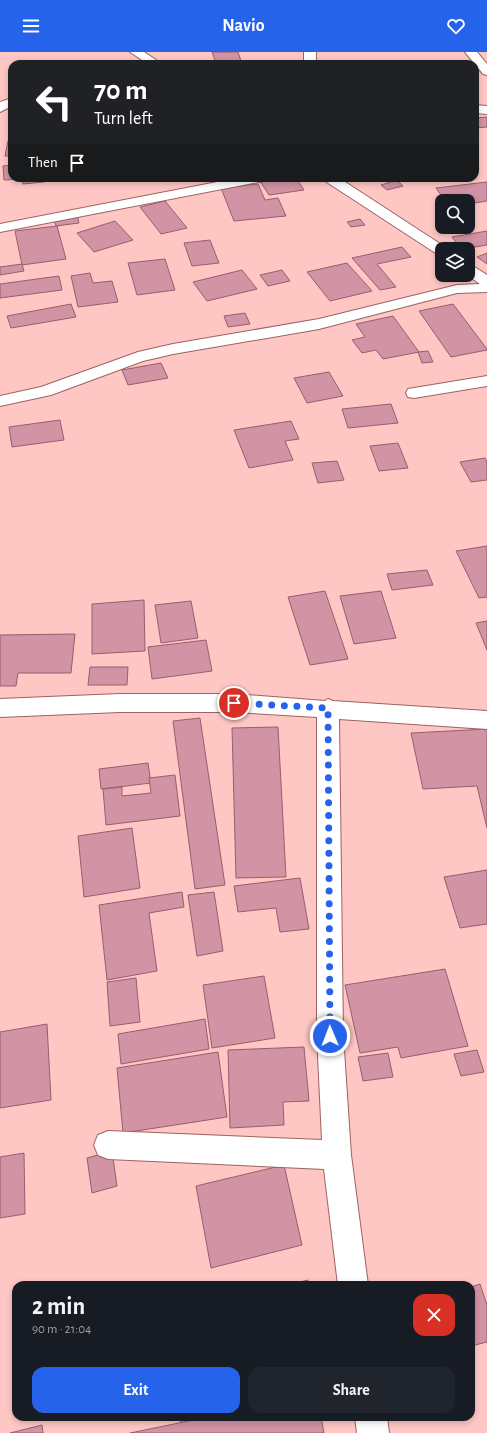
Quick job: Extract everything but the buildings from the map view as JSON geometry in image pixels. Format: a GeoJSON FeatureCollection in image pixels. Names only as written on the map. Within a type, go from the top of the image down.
{"type":"FeatureCollection","features":[{"type":"Feature","properties":{"kind":"street"},"geometry":{"type":"LineString","coordinates":[[136,52],[149,60]]}},
{"type":"Feature","properties":{"kind":"street"},"geometry":{"type":"LineString","coordinates":[[471,52],[477,60]]}},
{"type":"Feature","properties":{"kind":"street"},"geometry":{"type":"LineString","coordinates":[[479,62],[487,72]]}},
{"type":"Feature","properties":{"kind":"street"},"geometry":{"type":"LineString","coordinates":[[0,108],[5,104],[8,99]]}},
{"type":"Feature","properties":{"kind":"street"},"geometry":{"type":"LineString","coordinates":[[0,228],[238,182]]}},
{"type":"Feature","properties":{"kind":"street"},"geometry":{"type":"LineString","coordinates":[[336,182],[435,246]]}},
{"type":"Feature","properties":{"kind":"street"},"geometry":{"type":"LineString","coordinates":[[475,274],[487,282]]}},
{"type":"Feature","properties":{"kind":"street"},"geometry":{"type":"LineString","coordinates":[[0,401],[45,391],[138,357],[319,324],[460,282],[487,288]]}},
{"type":"Feature","properties":{"kind":"street"},"geometry":{"type":"LineString","coordinates":[[414,393],[487,381]]}},
{"type":"Feature","properties":{"kind":"street"},"geometry":{"type":"LineString","coordinates":[[0,708],[120,703],[234,703],[328,708],[487,720]]}},
{"type":"Feature","properties":{"kind":"street"},"geometry":{"type":"LineString","coordinates":[[328,708],[330,1036],[337,1155],[353,1281]]}},
{"type":"Feature","properties":{"kind":"street"},"geometry":{"type":"LineString","coordinates":[[108,1146],[337,1155]]}},
{"type":"Feature","properties":{"kind":"street"},"geometry":{"type":"LineString","coordinates":[[372,1421],[373,1433]]}},
{"type":"Feature","properties":{"kind":"route"},"geometry":{"type":"LineString","coordinates":[[234,703],[328,708],[330,1036]]}}]}
